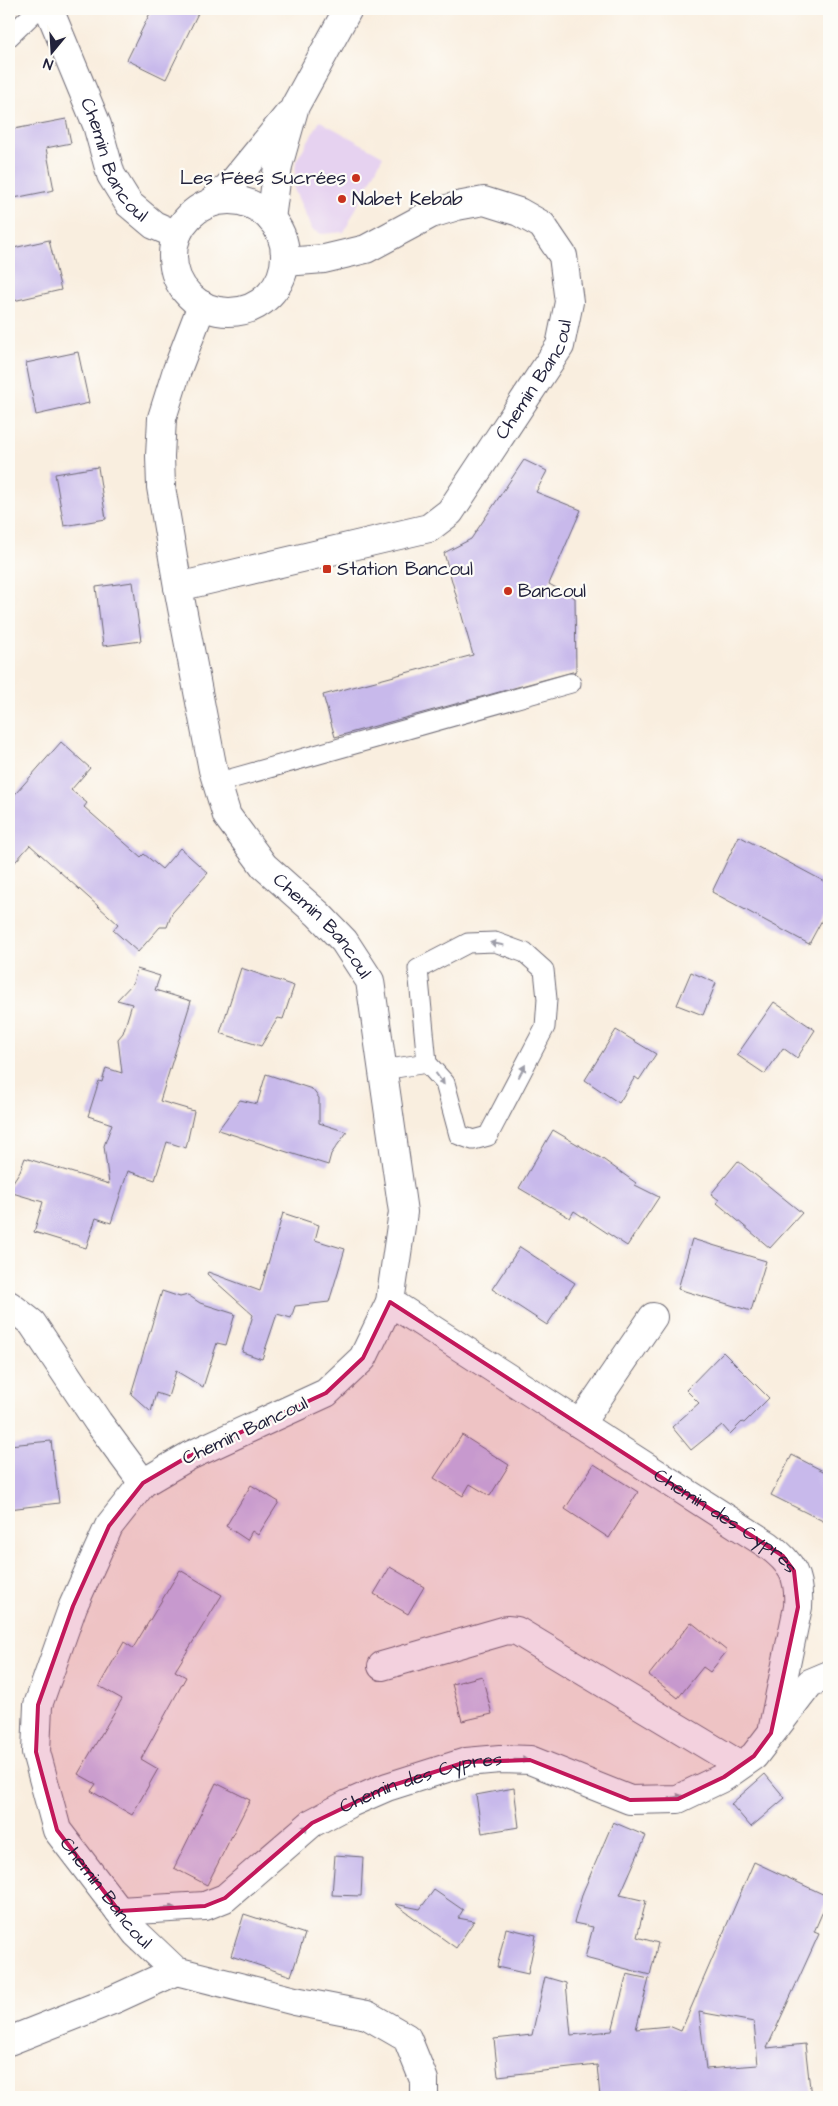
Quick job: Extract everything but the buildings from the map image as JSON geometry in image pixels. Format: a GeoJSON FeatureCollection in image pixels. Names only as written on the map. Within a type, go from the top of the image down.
{"type":"FeatureCollection","features":[{"type":"Feature","properties":{"kind":"street","name":"Chemin Bancoul"},"geometry":{"type":"LineString","coordinates":[[49,9],[97,125],[111,174],[129,204],[154,225],[177,235]]}},
{"type":"Feature","properties":{"kind":"street"},"geometry":{"type":"LineString","coordinates":[[211,203],[234,181],[295,106],[348,9]]}},
{"type":"Feature","properties":{"kind":"street"},"geometry":{"type":"LineString","coordinates":[[271,219],[278,166],[295,106]]}},
{"type":"Feature","properties":{"kind":"street","name":"Chemin Bancoul"},"geometry":{"type":"LineString","coordinates":[[227,200],[243,202],[258,208],[271,219],[279,232],[284,247],[285,262],[281,277],[273,290],[262,301],[248,309],[233,312],[217,311],[202,305],[189,296],[180,282],[174,267],[173,251],[177,235],[185,221],[196,210],[211,203],[227,200]]}},
{"type":"Feature","properties":{"kind":"street","name":"Chemin Bancoul"},"geometry":{"type":"LineString","coordinates":[[178,587],[430,528],[450,512],[560,346],[569,302],[563,256],[542,225],[519,212],[484,201],[457,206],[431,214],[366,249],[324,259],[285,262]]}},
{"type":"Feature","properties":{"kind":"street","name":"Chemin Bancoul"},"geometry":{"type":"LineString","coordinates":[[202,305],[177,370],[162,418],[160,456],[162,487],[178,587],[216,783],[227,816],[264,866],[318,914],[344,941],[370,981],[403,1212],[390,1302],[363,1358],[326,1393],[189,1456],[143,1483],[109,1526],[73,1606],[38,1705],[36,1752],[57,1830],[136,1933],[176,1971],[295,2001],[367,2015],[407,2038],[424,2080],[424,2097]]}},
{"type":"Feature","properties":{"kind":"street","name":"Chemin des Cypres"},"geometry":{"type":"LineString","coordinates":[[390,1302],[768,1544],[783,1556],[794,1571],[799,1589],[798,1607],[771,1733]]}},
{"type":"Feature","properties":{"kind":"street"},"geometry":{"type":"LineString","coordinates":[[9,1304],[32,1322],[98,1422],[143,1483]]}},
{"type":"Feature","properties":{"kind":"street"},"geometry":{"type":"LineString","coordinates":[[580,1424],[653,1317]]}},
{"type":"Feature","properties":{"kind":"street"},"geometry":{"type":"LineString","coordinates":[[382,1666],[507,1630],[517,1631],[740,1765]]}},
{"type":"Feature","properties":{"kind":"street","name":"Chemin des Cypres"},"geometry":{"type":"LineString","coordinates":[[119,1911],[212,1904],[225,1898],[312,1823],[348,1804],[388,1787],[466,1762],[530,1760],[630,1800],[678,1799],[724,1777],[754,1756],[810,1683],[829,1675]]}},
{"type":"Feature","properties":{"kind":"street"},"geometry":{"type":"LineString","coordinates":[[9,2041],[115,2000],[176,1971]]}},
{"type":"Feature","properties":{"kind":"lane"},"geometry":{"type":"LineString","coordinates":[[9,37],[38,9]]}},
{"type":"Feature","properties":{"kind":"lane"},"geometry":{"type":"LineString","coordinates":[[216,783],[571,684]]}},
{"type":"Feature","properties":{"kind":"lane"},"geometry":{"type":"LineString","coordinates":[[495,942],[525,953],[544,970],[547,999],[546,1027],[488,1136],[473,1140],[460,1135],[445,1083],[426,1063],[418,969],[468,943],[495,942]]}},
{"type":"Feature","properties":{"kind":"lane"},"geometry":{"type":"LineString","coordinates":[[383,1070],[426,1063]]}},
{"type":"Feature","properties":{"kind":"highlighted area"},"geometry":{"type":"Polygon","coordinates":[[[390,1302],[783,1556],[794,1571],[798,1607],[771,1733],[754,1756],[724,1777],[678,1799],[630,1800],[530,1760],[466,1762],[387,1787],[312,1823],[225,1898],[205,1906],[119,1911],[57,1830],[36,1752],[38,1705],[73,1606],[109,1526],[143,1483],[189,1456],[326,1393],[363,1358],[390,1302]]]}},
{"type":"Feature","properties":{"kind":"shaded area"},"geometry":{"type":"Polygon","coordinates":[[[320,121],[383,156],[344,232],[322,234],[312,230],[294,189],[296,161],[320,121]]]}},
{"type":"Feature","properties":{"kind":"place","name":"Les Fées Sucrées"},"geometry":{"type":"Point","coordinates":[356,178]}},
{"type":"Feature","properties":{"kind":"place","name":"Nabet Kebab"},"geometry":{"type":"Point","coordinates":[342,199]}},
{"type":"Feature","properties":{"kind":"place","name":"Station Bancoul"},"geometry":{"type":"Point","coordinates":[327,569]}},
{"type":"Feature","properties":{"kind":"place","name":"Bancoul"},"geometry":{"type":"Point","coordinates":[508,591]}}]}
